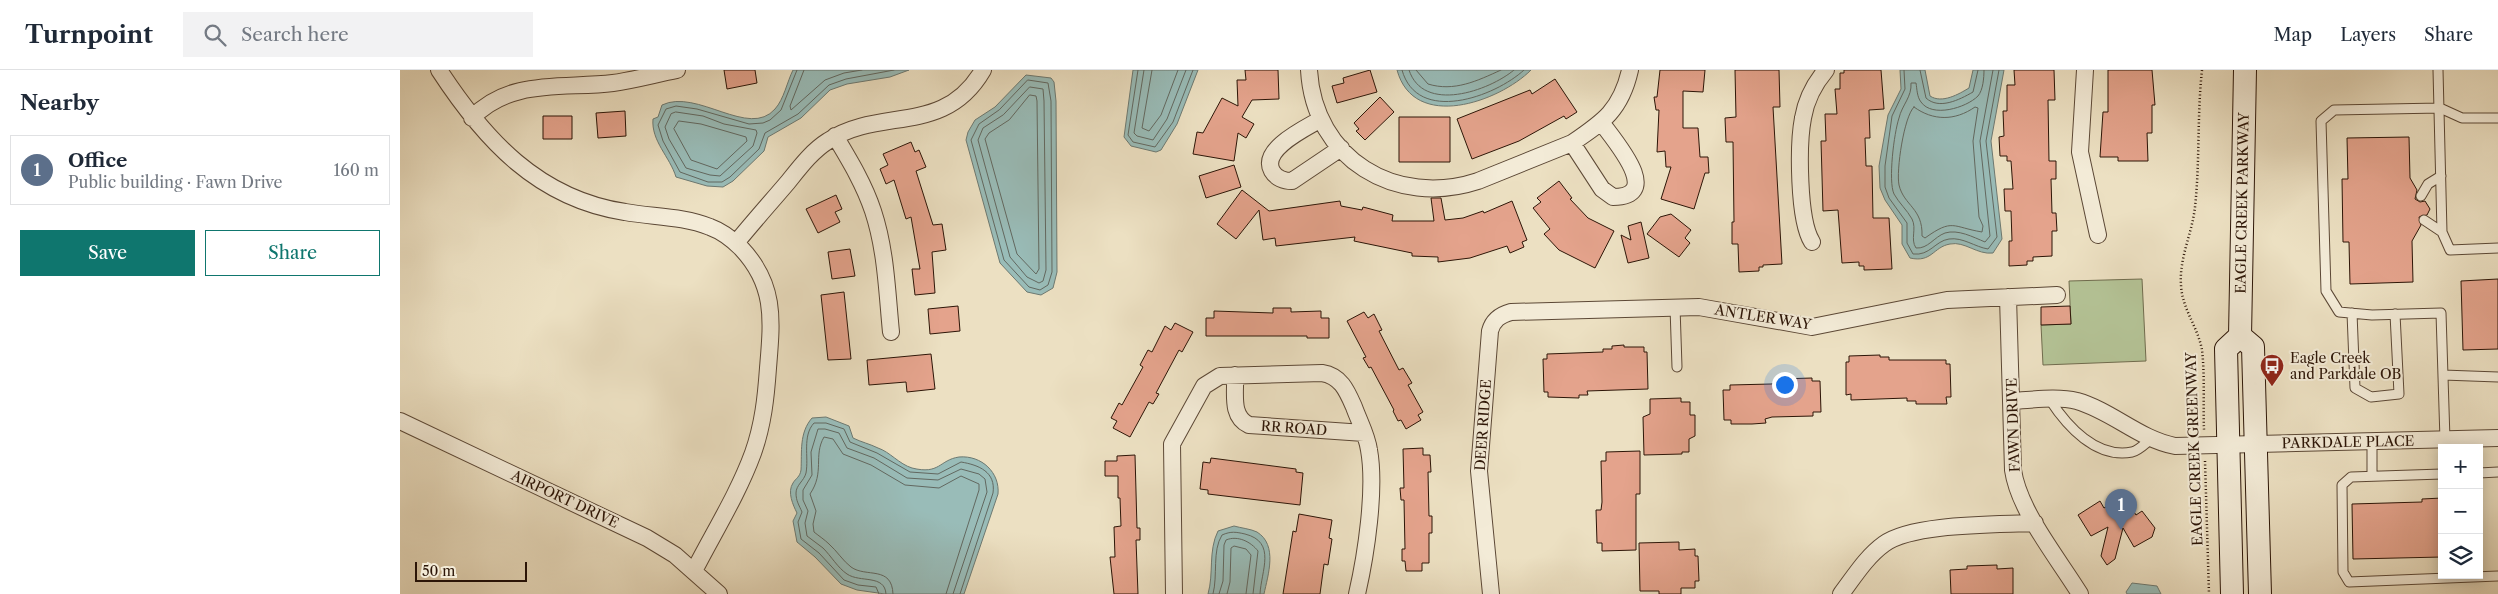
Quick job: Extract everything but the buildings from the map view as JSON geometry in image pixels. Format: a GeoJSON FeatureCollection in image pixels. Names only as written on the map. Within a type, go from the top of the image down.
{"type":"FeatureCollection","features":[{"type":"Feature","properties":{"kind":"main road","name":"EAGLE CREEK PARKWAY"},"geometry":{"type":"LineString","coordinates":[[2240,336],[2245,70]]}},
{"type":"Feature","properties":{"kind":"main road"},"geometry":{"type":"LineString","coordinates":[[2232,594],[2226,349],[2240,336],[2253,347],[2260,594]]}},
{"type":"Feature","properties":{"kind":"street"},"geometry":{"type":"LineString","coordinates":[[439,70],[472,118],[511,159],[535,176],[566,193],[606,208],[693,221],[710,227],[736,243],[758,270],[770,303],[772,324],[765,407],[757,440],[744,473],[694,571]]}},
{"type":"Feature","properties":{"kind":"street"},"geometry":{"type":"LineString","coordinates":[[472,118],[489,103],[523,89],[612,83],[677,70]]}},
{"type":"Feature","properties":{"kind":"street"},"geometry":{"type":"LineString","coordinates":[[736,243],[810,156],[836,136],[853,128],[877,122],[916,118],[937,111],[966,91],[982,70]]}},
{"type":"Feature","properties":{"kind":"street"},"geometry":{"type":"LineString","coordinates":[[1309,70],[1313,96],[1321,119],[1341,148],[1357,163],[1379,177],[1399,185],[1435,190],[1478,181],[1572,143],[1602,122],[1621,96],[1630,70]]}},
{"type":"Feature","properties":{"kind":"street"},"geometry":{"type":"LineString","coordinates":[[2085,70],[2080,152],[2098,235]]}},
{"type":"Feature","properties":{"kind":"street"},"geometry":{"type":"LineString","coordinates":[[1812,242],[1802,213],[1801,131],[1808,101],[1818,73]]}},
{"type":"Feature","properties":{"kind":"street"},"geometry":{"type":"LineString","coordinates":[[1321,119],[1273,151],[1270,162],[1272,172],[1285,181],[1292,181],[1341,148]]}},
{"type":"Feature","properties":{"kind":"street"},"geometry":{"type":"LineString","coordinates":[[1572,143],[1604,191],[1613,197],[1625,196],[1633,189],[1636,182],[1634,169],[1602,122]]}},
{"type":"Feature","properties":{"kind":"street"},"geometry":{"type":"LineString","coordinates":[[836,136],[860,178],[874,212],[883,255],[891,332]]}},
{"type":"Feature","properties":{"kind":"street","name":"ANTLER WAY"},"geometry":{"type":"LineString","coordinates":[[1498,319],[1511,312],[1699,307],[1812,327],[1947,300],[2057,295]]}},
{"type":"Feature","properties":{"kind":"street","name":"FAWN DRIVE"},"geometry":{"type":"LineString","coordinates":[[2008,297],[2014,479],[2021,500],[2080,594]]}},
{"type":"Feature","properties":{"kind":"street","name":"DEER RIDGE"},"geometry":{"type":"LineString","coordinates":[[1490,594],[1479,471],[1490,331],[1498,319]]}},
{"type":"Feature","properties":{"kind":"street"},"geometry":{"type":"LineString","coordinates":[[1174,594],[1172,444],[1204,386],[1220,376],[1329,374],[1345,388],[1364,433],[1371,467],[1365,559],[1358,594]]}},
{"type":"Feature","properties":{"kind":"street","name":"RR ROAD"},"geometry":{"type":"LineString","coordinates":[[1235,375],[1237,414],[1240,421],[1249,425],[1364,433]]}},
{"type":"Feature","properties":{"kind":"street","name":"PARKDALE PLACE"},"geometry":{"type":"LineString","coordinates":[[2012,401],[2071,400],[2085,404],[2151,439],[2175,446],[2498,438]]}},
{"type":"Feature","properties":{"kind":"street","name":"AIRPORT DRIVE"},"geometry":{"type":"LineString","coordinates":[[400,421],[638,533],[661,546],[694,571],[719,594]]}},
{"type":"Feature","properties":{"kind":"street"},"geometry":{"type":"LineString","coordinates":[[1841,594],[1870,556],[1898,536],[1924,530],[2035,523]]}},
{"type":"Feature","properties":{"kind":"lane"},"geometry":{"type":"LineString","coordinates":[[2438,70],[2442,232],[2450,250],[2498,248]]}},
{"type":"Feature","properties":{"kind":"lane"},"geometry":{"type":"LineString","coordinates":[[2445,440],[2441,313],[2352,314],[2339,312],[2326,291],[2321,121],[2334,110],[2440,108],[2462,118],[2498,118]]}},
{"type":"Feature","properties":{"kind":"lane"},"geometry":{"type":"LineString","coordinates":[[2421,196],[2428,184],[2441,176]]}},
{"type":"Feature","properties":{"kind":"lane"},"geometry":{"type":"LineString","coordinates":[[2424,220],[2442,232]]}},
{"type":"Feature","properties":{"kind":"lane"},"geometry":{"type":"LineString","coordinates":[[1675,308],[1677,367]]}},
{"type":"Feature","properties":{"kind":"lane"},"geometry":{"type":"LineString","coordinates":[[2352,314],[2355,388],[2371,397],[2399,394],[2396,314]]}},
{"type":"Feature","properties":{"kind":"lane"},"geometry":{"type":"LineString","coordinates":[[2443,375],[2498,376]]}},
{"type":"Feature","properties":{"kind":"lane"},"geometry":{"type":"LineString","coordinates":[[2050,400],[2064,422],[2088,442],[2115,452],[2133,452],[2151,439]]}},
{"type":"Feature","properties":{"kind":"lane"},"geometry":{"type":"LineString","coordinates":[[2372,442],[2372,476]]}},
{"type":"Feature","properties":{"kind":"lane"},"geometry":{"type":"LineString","coordinates":[[2483,473],[2498,472]]}},
{"type":"Feature","properties":{"kind":"lane"},"geometry":{"type":"LineString","coordinates":[[2438,474],[2351,477],[2342,484],[2343,572],[2350,582],[2498,576]]}},
{"type":"Feature","properties":{"kind":"path","name":"EAGLE CREEK GREENWAY"},"geometry":{"type":"LineString","coordinates":[[2202,70],[2199,96],[2197,188],[2194,219],[2183,255],[2180,284],[2183,302],[2196,328],[2202,350],[2208,594]]}},
{"type":"Feature","properties":{"kind":"green space"},"geometry":{"type":"Polygon","coordinates":[[[2142,279],[2146,361],[2043,365],[2041,325],[2071,324],[2069,281],[2142,279]]]}},
{"type":"Feature","properties":{"kind":"water"},"geometry":{"type":"Polygon","coordinates":[[[793,70],[909,70],[890,77],[847,84],[830,90],[801,118],[768,137],[764,151],[733,181],[723,187],[707,186],[676,177],[658,142],[653,127],[653,119],[658,117],[662,105],[676,102],[691,103],[751,119],[764,117],[778,105],[793,70]]]}},
{"type":"Feature","properties":{"kind":"water"},"geometry":{"type":"Polygon","coordinates":[[[1133,70],[1198,70],[1177,124],[1161,150],[1156,152],[1131,146],[1124,137],[1133,70]]]}},
{"type":"Feature","properties":{"kind":"water"},"geometry":{"type":"Polygon","coordinates":[[[1397,70],[1531,70],[1517,82],[1479,100],[1458,105],[1438,106],[1421,101],[1406,89],[1397,70]]]}},
{"type":"Feature","properties":{"kind":"water"},"geometry":{"type":"Polygon","coordinates":[[[1900,70],[1925,70],[1930,96],[1945,99],[1969,88],[1973,70],[2004,70],[1991,141],[2002,239],[1993,253],[1982,252],[1961,244],[1950,244],[1940,248],[1928,257],[1917,259],[1910,258],[1902,244],[1902,225],[1885,200],[1880,188],[1879,166],[1888,115],[1901,89],[1900,70]]]}},
{"type":"Feature","properties":{"kind":"water"},"geometry":{"type":"Polygon","coordinates":[[[1026,75],[1051,78],[1054,82],[1056,101],[1057,272],[1053,288],[1041,295],[1027,292],[1000,263],[966,140],[975,120],[995,107],[1026,75]]]}},
{"type":"Feature","properties":{"kind":"water"},"geometry":{"type":"Polygon","coordinates":[[[826,417],[849,426],[853,438],[882,450],[912,468],[928,470],[952,459],[967,457],[982,462],[993,473],[998,486],[998,494],[964,594],[885,594],[857,590],[841,584],[815,557],[797,542],[793,521],[797,513],[791,498],[791,487],[801,470],[803,436],[808,424],[812,418],[826,417]]]}},
{"type":"Feature","properties":{"kind":"water"},"geometry":{"type":"Polygon","coordinates":[[[1234,526],[1257,532],[1268,544],[1270,561],[1264,594],[1208,594],[1213,546],[1218,531],[1234,526]]]}},
{"type":"Feature","properties":{"kind":"water"},"geometry":{"type":"Polygon","coordinates":[[[2132,583],[2157,586],[2161,594],[2127,594],[2126,592],[2132,583]]]}},
{"type":"Feature","properties":{"kind":"place","name":"Eagle Creek and Parkdale OB"},"geometry":{"type":"Point","coordinates":[2272,387]}},
{"type":"Feature","properties":{"kind":"place","name":"Office"},"geometry":{"type":"Point","coordinates":[2121,530]}}]}
